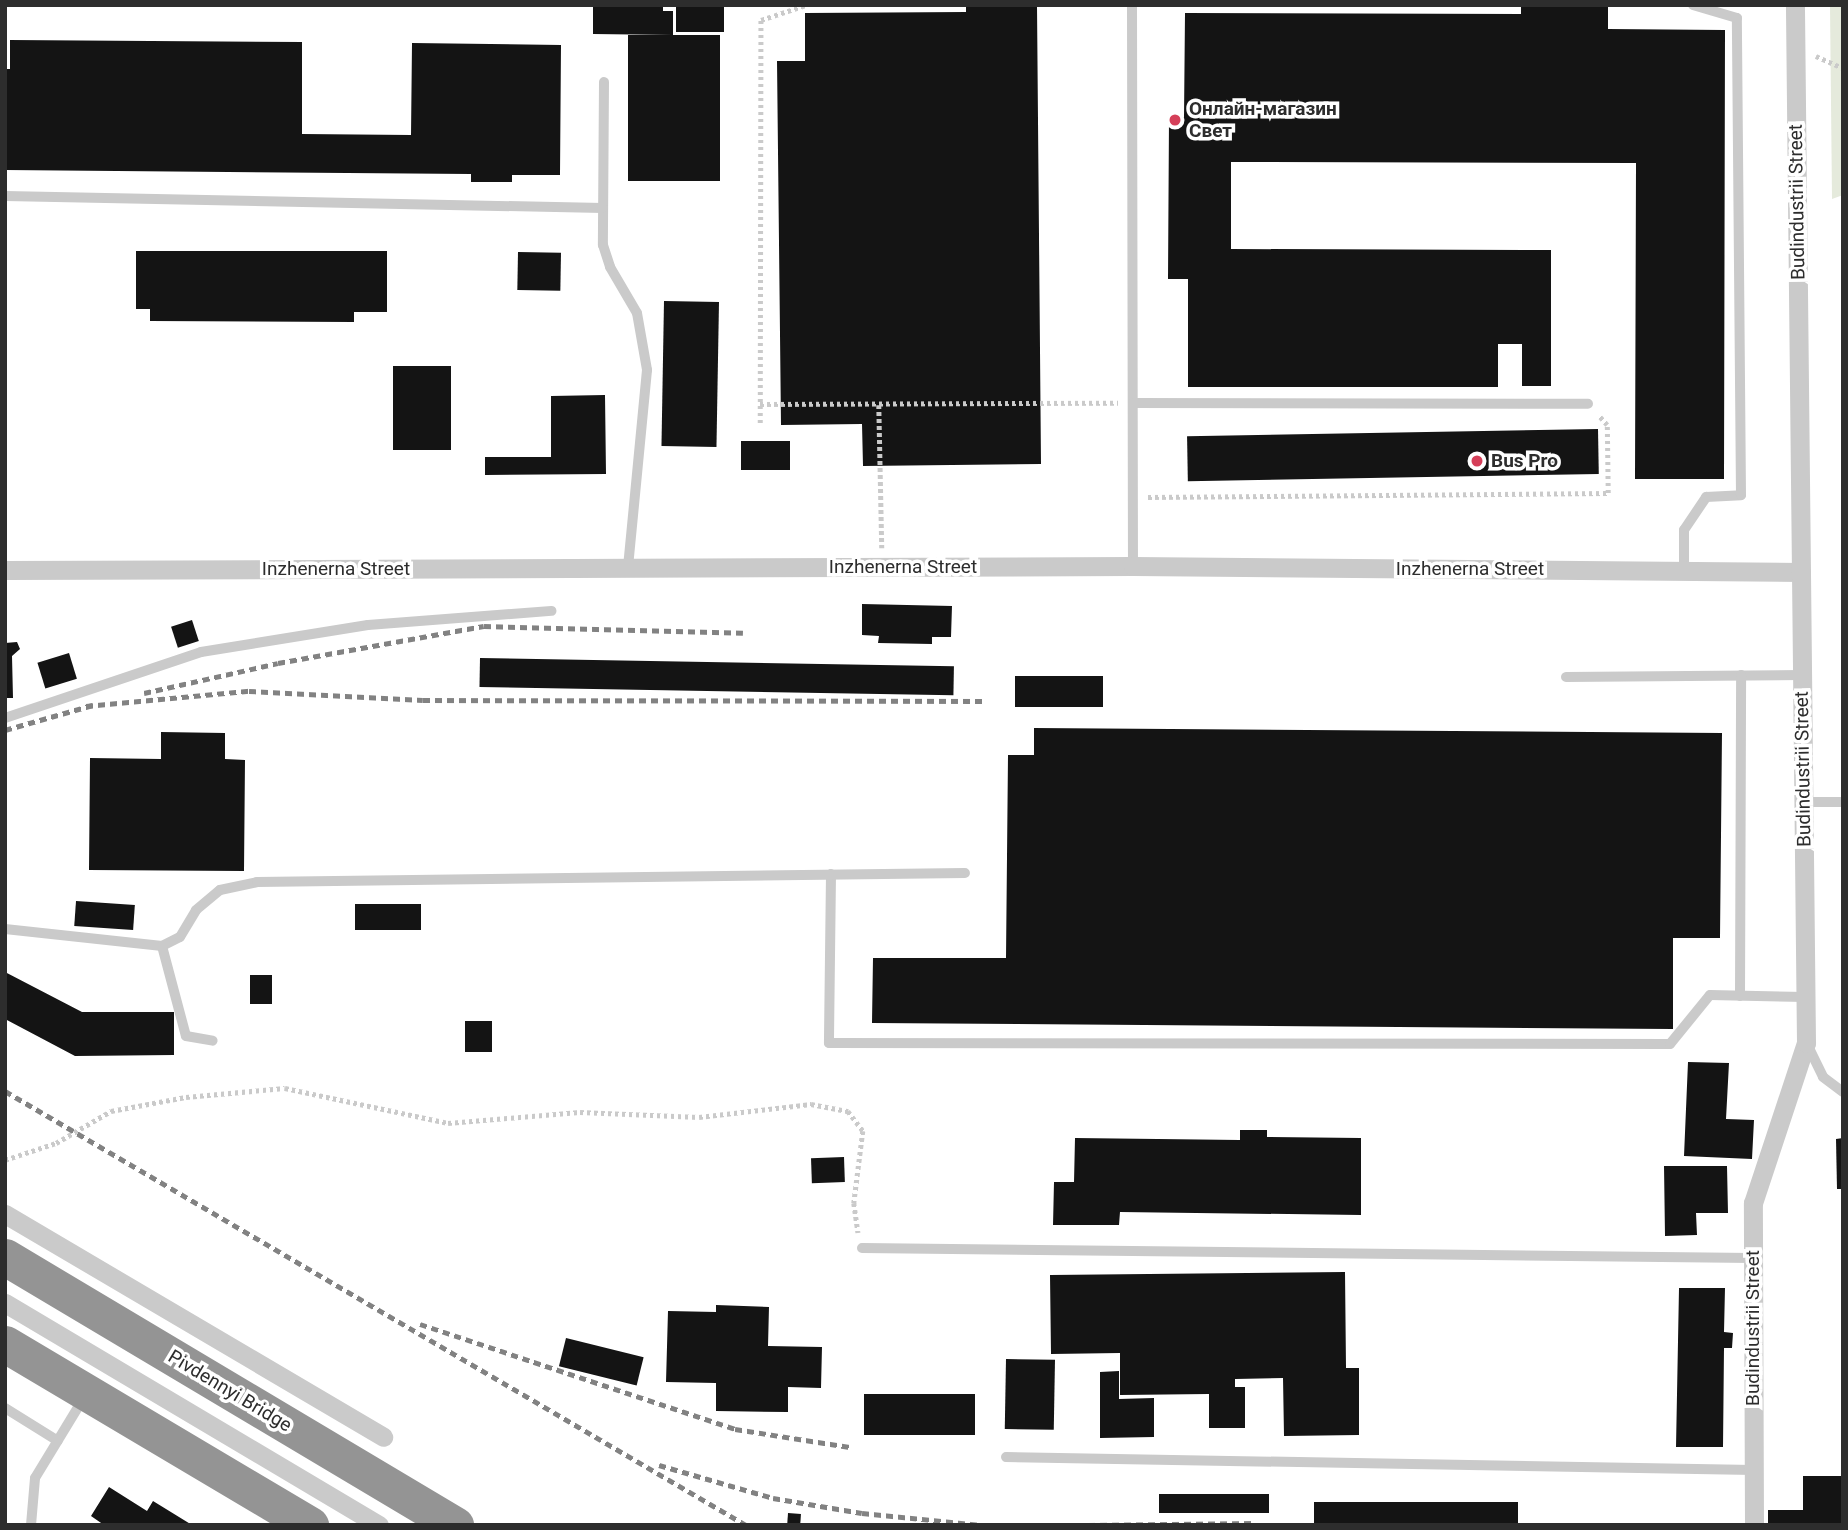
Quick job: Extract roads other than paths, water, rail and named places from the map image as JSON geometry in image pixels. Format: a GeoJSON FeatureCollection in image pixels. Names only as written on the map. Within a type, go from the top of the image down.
{"type":"FeatureCollection","features":[{"type":"Feature","properties":{"kind":"highway","name":"Pivdennyi Bridge"},"geometry":{"type":"LineString","coordinates":[[5,1257],[455,1525]]}},
{"type":"Feature","properties":{"kind":"highway"},"geometry":{"type":"LineString","coordinates":[[5,1344],[310,1525]]}},
{"type":"Feature","properties":{"kind":"street","name":"Budindustrii Street"},"geometry":{"type":"LineString","coordinates":[[1754,1525],[1753,1203],[1806,1043],[1795,5]]}},
{"type":"Feature","properties":{"kind":"street","name":"Inzhenerna Street"},"geometry":{"type":"LineString","coordinates":[[5,570],[1133,566],[1801,572]]}},
{"type":"Feature","properties":{"kind":"street"},"geometry":{"type":"LineString","coordinates":[[5,1214],[383,1437]]}},
{"type":"Feature","properties":{"kind":"street"},"geometry":{"type":"LineString","coordinates":[[7,1310],[379,1525]]}},
{"type":"Feature","properties":{"kind":"lane"},"geometry":{"type":"LineString","coordinates":[[1132,5],[1133,566]]}},
{"type":"Feature","properties":{"kind":"lane"},"geometry":{"type":"LineString","coordinates":[[1684,570],[1684,530],[1706,497],[1741,495],[1737,18],[1693,5]]}},
{"type":"Feature","properties":{"kind":"lane"},"geometry":{"type":"LineString","coordinates":[[604,82],[603,245],[610,267],[637,313],[647,370],[628,568]]}},
{"type":"Feature","properties":{"kind":"lane"},"geometry":{"type":"LineString","coordinates":[[5,196],[603,208]]}},
{"type":"Feature","properties":{"kind":"lane"},"geometry":{"type":"LineString","coordinates":[[1133,403],[1588,404]]}},
{"type":"Feature","properties":{"kind":"lane"},"geometry":{"type":"LineString","coordinates":[[5,718],[201,652],[368,625],[551,611]]}},
{"type":"Feature","properties":{"kind":"lane"},"geometry":{"type":"LineString","coordinates":[[1740,996],[1741,675]]}},
{"type":"Feature","properties":{"kind":"lane"},"geometry":{"type":"LineString","coordinates":[[1566,677],[1802,675]]}},
{"type":"Feature","properties":{"kind":"lane"},"geometry":{"type":"LineString","coordinates":[[1804,802],[1843,802]]}},
{"type":"Feature","properties":{"kind":"lane"},"geometry":{"type":"LineString","coordinates":[[5,929],[162,946],[180,937],[196,910],[220,890],[257,883],[965,873]]}},
{"type":"Feature","properties":{"kind":"lane"},"geometry":{"type":"LineString","coordinates":[[831,874],[829,1043],[1670,1044],[1710,995],[1805,997]]}},
{"type":"Feature","properties":{"kind":"lane"},"geometry":{"type":"LineString","coordinates":[[162,946],[186,1036],[213,1041]]}},
{"type":"Feature","properties":{"kind":"lane"},"geometry":{"type":"LineString","coordinates":[[1806,1043],[1823,1077],[1843,1092]]}},
{"type":"Feature","properties":{"kind":"lane"},"geometry":{"type":"LineString","coordinates":[[862,1248],[1753,1258]]}},
{"type":"Feature","properties":{"kind":"lane"},"geometry":{"type":"LineString","coordinates":[[31,1525],[35,1478],[92,1384]]}},
{"type":"Feature","properties":{"kind":"lane"},"geometry":{"type":"LineString","coordinates":[[5,1408],[58,1441]]}},
{"type":"Feature","properties":{"kind":"lane"},"geometry":{"type":"LineString","coordinates":[[1006,1457],[1754,1471]]}},
{"type":"Feature","properties":{"kind":"railway"},"geometry":{"type":"LineString","coordinates":[[144,693],[278,663],[484,626],[743,633]]}},
{"type":"Feature","properties":{"kind":"railway"},"geometry":{"type":"LineString","coordinates":[[86,706],[249,691],[423,700],[982,701]]}},
{"type":"Feature","properties":{"kind":"railway"},"geometry":{"type":"LineString","coordinates":[[5,730],[96,704]]}},
{"type":"Feature","properties":{"kind":"railway"},"geometry":{"type":"LineString","coordinates":[[5,1091],[746,1525]]}},
{"type":"Feature","properties":{"kind":"railway"},"geometry":{"type":"LineString","coordinates":[[420,1324],[735,1429],[850,1447]]}},
{"type":"Feature","properties":{"kind":"railway"},"geometry":{"type":"LineString","coordinates":[[659,1465],[773,1498],[862,1513],[983,1525]]}},
{"type":"Feature","properties":{"kind":"railway"},"geometry":{"type":"LineString","coordinates":[[1088,1525],[1255,1523]]}},
{"type":"Feature","properties":{"kind":"place","name":"Онлайн-магазин Свет"},"geometry":{"type":"Point","coordinates":[1175,120]}},
{"type":"Feature","properties":{"kind":"place","name":"Bus Pro"},"geometry":{"type":"Point","coordinates":[1477,461]}}]}
